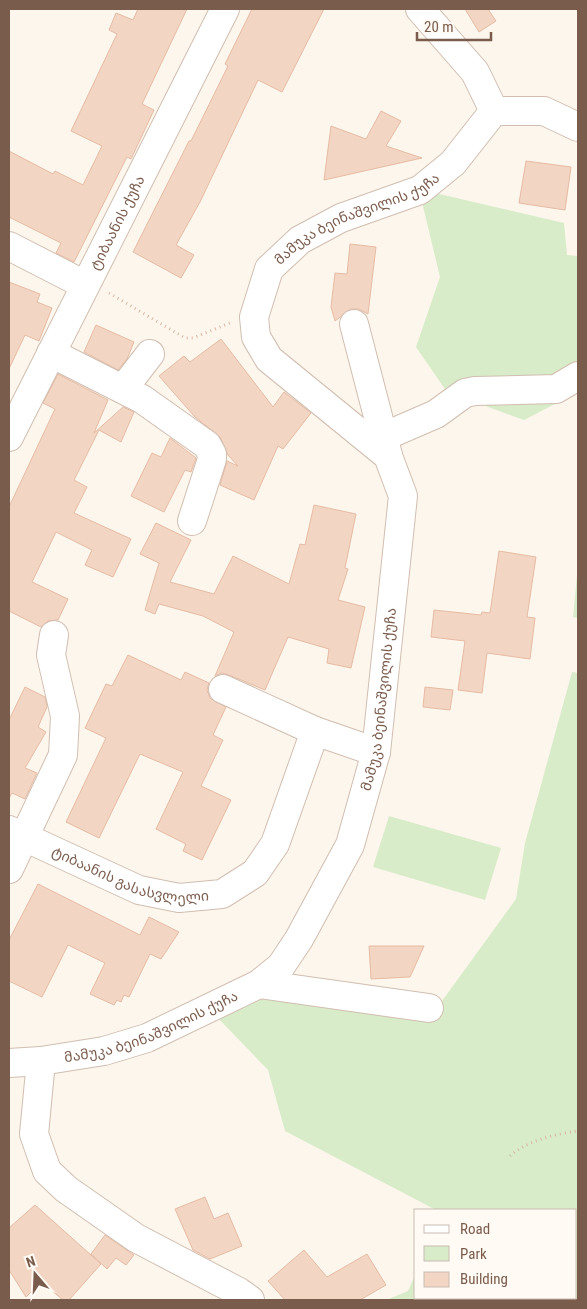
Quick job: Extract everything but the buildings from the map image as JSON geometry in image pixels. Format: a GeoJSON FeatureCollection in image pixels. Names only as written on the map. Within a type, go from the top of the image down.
{"type":"FeatureCollection","features":[{"type":"Feature","properties":{"kind":"street","name":"ტიბაანის ქუჩა"},"geometry":{"type":"LineString","coordinates":[[9,437],[225,9]]}},
{"type":"Feature","properties":{"kind":"street"},"geometry":{"type":"LineString","coordinates":[[420,9],[475,72],[494,111],[544,111],[578,127]]}},
{"type":"Feature","properties":{"kind":"street","name":"მამუკა ბეინაშვილის ქუჩა"},"geometry":{"type":"LineString","coordinates":[[9,1063],[41,1061],[104,1051],[147,1038],[259,984],[281,966],[299,939],[350,844],[376,752],[403,496],[385,447],[268,359],[256,337],[254,317],[268,269],[300,240],[341,218],[420,190],[453,163],[494,111]]}},
{"type":"Feature","properties":{"kind":"street"},"geometry":{"type":"LineString","coordinates":[[9,246],[86,283]]}},
{"type":"Feature","properties":{"kind":"street"},"geometry":{"type":"LineString","coordinates":[[354,324],[385,447],[465,393],[475,390],[556,389],[578,376]]}},
{"type":"Feature","properties":{"kind":"street"},"geometry":{"type":"LineString","coordinates":[[51,353],[142,399],[211,450],[212,459],[192,521]]}},
{"type":"Feature","properties":{"kind":"street"},"geometry":{"type":"LineString","coordinates":[[123,389],[150,354]]}},
{"type":"Feature","properties":{"kind":"street"},"geometry":{"type":"LineString","coordinates":[[9,869],[16,834],[63,755],[65,716],[51,655],[54,635]]}},
{"type":"Feature","properties":{"kind":"street"},"geometry":{"type":"LineString","coordinates":[[223,689],[314,731],[376,752]]}},
{"type":"Feature","properties":{"kind":"street","name":"ტიბაანის გასასვლელი"},"geometry":{"type":"LineString","coordinates":[[16,834],[139,890],[180,898],[222,894],[255,873],[275,844],[314,731]]}},
{"type":"Feature","properties":{"kind":"street"},"geometry":{"type":"LineString","coordinates":[[259,984],[429,1008]]}},
{"type":"Feature","properties":{"kind":"street"},"geometry":{"type":"LineString","coordinates":[[41,1061],[34,1134],[47,1171],[66,1189],[136,1238],[239,1292],[250,1300]]}},
{"type":"Feature","properties":{"kind":"path"},"geometry":{"type":"LineString","coordinates":[[86,283],[185,338],[193,338],[236,320],[254,317]]}},
{"type":"Feature","properties":{"kind":"path"},"geometry":{"type":"LineString","coordinates":[[510,1156],[532,1143],[560,1134],[578,1131]]}},
{"type":"Feature","properties":{"kind":"green space"},"geometry":{"type":"Polygon","coordinates":[[[431,192],[564,223],[567,255],[578,256],[578,392],[524,420],[447,392],[416,347],[440,277],[421,198],[431,192]]]}},
{"type":"Feature","properties":{"kind":"green space"},"geometry":{"type":"Polygon","coordinates":[[[578,565],[578,618],[573,617],[578,565]]]}},
{"type":"Feature","properties":{"kind":"green space"},"geometry":{"type":"Polygon","coordinates":[[[572,672],[578,673],[578,1300],[386,1300],[408,1291],[414,1278],[414,1299],[577,1299],[577,1209],[434,1209],[285,1131],[268,1070],[216,1016],[261,991],[442,1014],[442,1001],[516,899],[525,843],[572,672]]]}},
{"type":"Feature","properties":{"kind":"green space"},"geometry":{"type":"Polygon","coordinates":[[[389,816],[501,848],[485,900],[373,867],[389,816]]]}}]}
